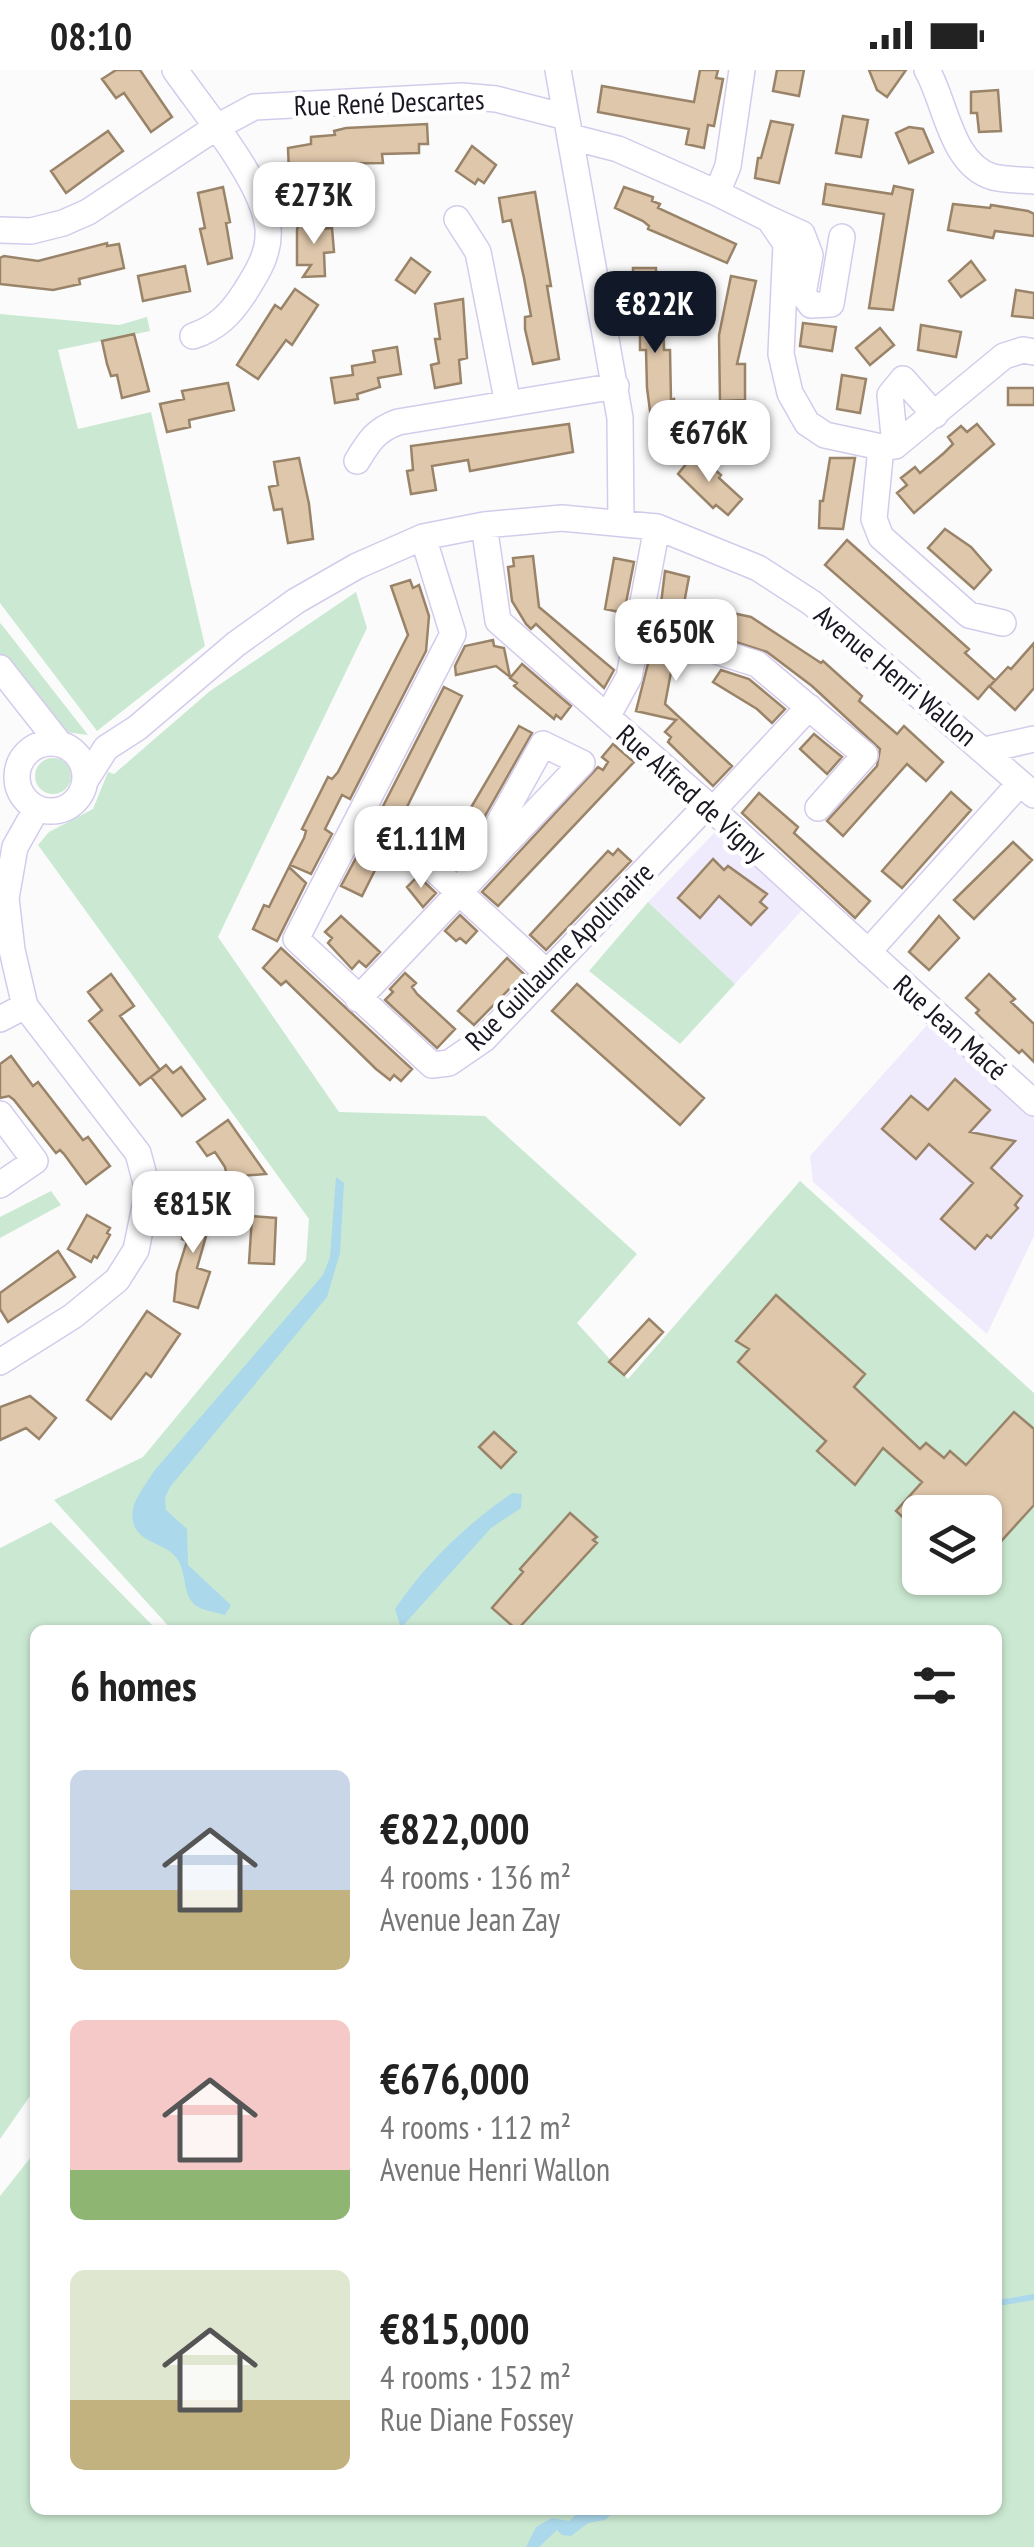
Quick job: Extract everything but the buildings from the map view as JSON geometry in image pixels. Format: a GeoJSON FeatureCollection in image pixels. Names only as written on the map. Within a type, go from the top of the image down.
{"type":"FeatureCollection","features":[{"type":"Feature","properties":{"kind":"street"},"geometry":{"type":"LineString","coordinates":[[175,70],[250,180],[262,202],[268,228],[263,261],[235,306],[209,331],[193,336]]}},
{"type":"Feature","properties":{"kind":"street"},"geometry":{"type":"LineString","coordinates":[[558,70],[616,386],[622,521]]}},
{"type":"Feature","properties":{"kind":"street"},"geometry":{"type":"LineString","coordinates":[[717,192],[728,166],[742,70]]}},
{"type":"Feature","properties":{"kind":"street"},"geometry":{"type":"LineString","coordinates":[[928,70],[960,148],[972,165],[991,177],[1034,181]]}},
{"type":"Feature","properties":{"kind":"street","name":"Rue René Descartes"},"geometry":{"type":"LineString","coordinates":[[0,230],[31,231],[88,212],[215,128],[254,107],[462,96],[496,99],[568,127],[802,234],[810,256],[803,294],[810,304],[831,304],[842,237]]}},
{"type":"Feature","properties":{"kind":"street"},"geometry":{"type":"LineString","coordinates":[[457,219],[478,252],[508,404]]}},
{"type":"Feature","properties":{"kind":"street"},"geometry":{"type":"LineString","coordinates":[[769,219],[786,244],[781,354],[790,393],[807,423],[825,435],[888,447],[935,415],[1004,356],[1023,350],[1034,352]]}},
{"type":"Feature","properties":{"kind":"street"},"geometry":{"type":"LineString","coordinates":[[935,415],[902,379],[890,395],[888,447],[874,519],[881,537],[969,616],[1003,623]]}},
{"type":"Feature","properties":{"kind":"street"},"geometry":{"type":"LineString","coordinates":[[357,461],[380,429],[398,422],[616,386]]}},
{"type":"Feature","properties":{"kind":"street","name":"Avenue Henri Wallon"},"geometry":{"type":"LineString","coordinates":[[86,781],[106,748],[136,728],[236,644],[296,601],[357,566],[423,537],[562,518],[656,527],[758,568],[812,603],[1027,789]]}},
{"type":"Feature","properties":{"kind":"street"},"geometry":{"type":"LineString","coordinates":[[453,634],[498,621],[484,526]]}},
{"type":"Feature","properties":{"kind":"street"},"geometry":{"type":"LineString","coordinates":[[606,717],[629,677],[656,527]]}},
{"type":"Feature","properties":{"kind":"street"},"geometry":{"type":"LineString","coordinates":[[423,537],[453,634],[356,822],[424,860],[546,972]]}},
{"type":"Feature","properties":{"kind":"street","name":"Rue Alfred de Vigny"},"geometry":{"type":"LineString","coordinates":[[498,621],[868,952]]}},
{"type":"Feature","properties":{"kind":"street"},"geometry":{"type":"LineString","coordinates":[[718,652],[757,664],[866,754],[818,808]]}},
{"type":"Feature","properties":{"kind":"street"},"geometry":{"type":"LineString","coordinates":[[0,668],[26,703],[83,762],[86,781],[78,798],[54,811],[37,808],[24,798],[14,767],[26,703]]}},
{"type":"Feature","properties":{"kind":"street","name":"Rue Guillaume Apollinaire"},"geometry":{"type":"LineString","coordinates":[[356,822],[296,939],[432,1065],[449,1064],[484,1040],[546,972],[809,707]]}},
{"type":"Feature","properties":{"kind":"street"},"geometry":{"type":"LineString","coordinates":[[985,750],[1034,738]]}},
{"type":"Feature","properties":{"kind":"street"},"geometry":{"type":"LineString","coordinates":[[14,767],[42,743],[106,748]]}},
{"type":"Feature","properties":{"kind":"street"},"geometry":{"type":"LineString","coordinates":[[358,999],[460,893],[582,763],[543,744],[460,893]]}},
{"type":"Feature","properties":{"kind":"street"},"geometry":{"type":"LineString","coordinates":[[868,952],[1027,789]]}},
{"type":"Feature","properties":{"kind":"street"},"geometry":{"type":"LineString","coordinates":[[0,1362],[73,1316],[117,1280],[136,1250],[146,1201],[138,1153],[25,1006],[12,950],[6,898],[15,847],[37,808]]}},
{"type":"Feature","properties":{"kind":"street","name":"Rue Jean Macé"},"geometry":{"type":"LineString","coordinates":[[868,952],[1034,1103]]}},
{"type":"Feature","properties":{"kind":"street"},"geometry":{"type":"LineString","coordinates":[[0,1019],[25,1006]]}},
{"type":"Feature","properties":{"kind":"street"},"geometry":{"type":"LineString","coordinates":[[0,1114],[35,1161],[0,1185]]}},
{"type":"Feature","properties":{"kind":"shaded area"},"geometry":{"type":"Polygon","coordinates":[[[716,831],[803,909],[735,984],[648,902],[716,831]]]}},
{"type":"Feature","properties":{"kind":"shaded area"},"geometry":{"type":"Polygon","coordinates":[[[928,1024],[1034,1118],[1034,1236],[987,1334],[813,1182],[810,1156],[928,1024]]]}},
{"type":"Feature","properties":{"kind":"green space"},"geometry":{"type":"Polygon","coordinates":[[[0,314],[119,325],[147,317],[150,331],[58,350],[78,429],[151,412],[205,646],[97,731],[0,603],[0,314]]]}},
{"type":"Feature","properties":{"kind":"green space"},"geometry":{"type":"Polygon","coordinates":[[[356,592],[367,628],[218,937],[339,1112],[485,1116],[637,1254],[577,1323],[628,1379],[800,1181],[1034,1393],[1034,2547],[0,2547],[0,2196],[30,2158],[30,2515],[1002,2515],[1002,1625],[167,1625],[54,1500],[143,1457],[306,1260],[309,1219],[38,845],[49,832],[93,809],[108,772],[114,774],[210,691],[356,592]]]}},
{"type":"Feature","properties":{"kind":"green space"},"geometry":{"type":"Polygon","coordinates":[[[0,623],[88,735],[66,732],[0,659],[0,623]]]}},
{"type":"Feature","properties":{"kind":"green space"},"geometry":{"type":"Polygon","coordinates":[[[53,758],[66,763],[71,776],[66,789],[53,794],[40,789],[35,776],[40,763],[53,758]]]}},
{"type":"Feature","properties":{"kind":"green space"},"geometry":{"type":"Polygon","coordinates":[[[648,902],[735,984],[680,1044],[589,971],[648,902]]]}},
{"type":"Feature","properties":{"kind":"green space"},"geometry":{"type":"Polygon","coordinates":[[[51,1191],[61,1205],[0,1238],[0,1217],[51,1191]]]}},
{"type":"Feature","properties":{"kind":"green space"},"geometry":{"type":"Polygon","coordinates":[[[51,1522],[152,1625],[30,1625],[30,2096],[0,2139],[0,1548],[51,1522]]]}},
{"type":"Feature","properties":{"kind":"water"},"geometry":{"type":"Polygon","coordinates":[[[336,1177],[344,1183],[340,1253],[327,1297],[170,1487],[165,1498],[166,1510],[187,1529],[188,1565],[231,1605],[225,1615],[206,1610],[191,1600],[174,1555],[144,1538],[135,1528],[133,1508],[154,1471],[323,1275],[330,1257],[336,1177]]]}},
{"type":"Feature","properties":{"kind":"water"},"geometry":{"type":"Polygon","coordinates":[[[512,1493],[522,1494],[521,1508],[491,1528],[400,1625],[395,1609],[420,1576],[479,1518],[512,1493]]]}},
{"type":"Feature","properties":{"kind":"water"},"geometry":{"type":"Polygon","coordinates":[[[576,2515],[610,2515],[588,2523],[571,2536],[557,2530],[539,2547],[526,2547],[536,2527],[552,2518],[569,2521],[576,2515]]]}},
{"type":"Feature","properties":{"kind":"waterway"},"geometry":{"type":"LineString","coordinates":[[1002,2302],[1034,2297]]}}]}
